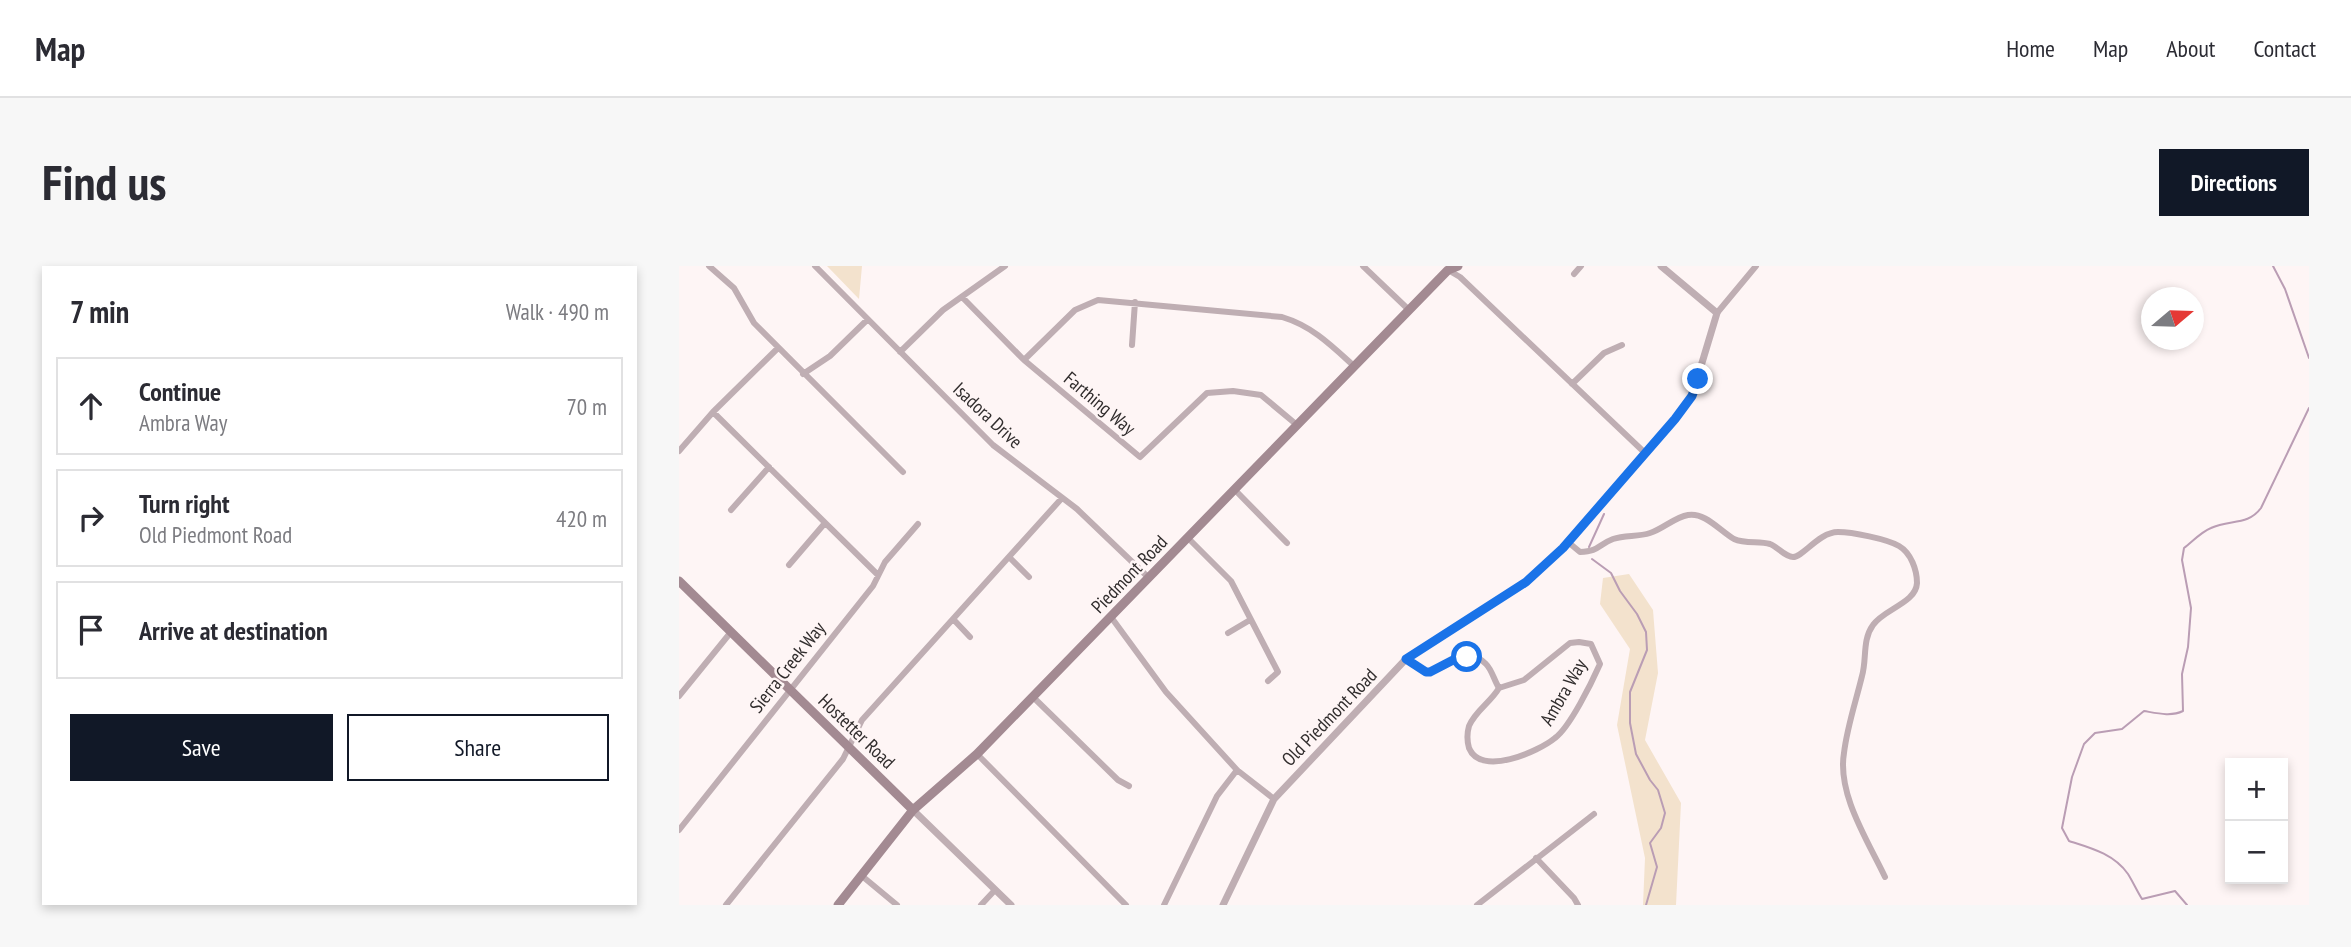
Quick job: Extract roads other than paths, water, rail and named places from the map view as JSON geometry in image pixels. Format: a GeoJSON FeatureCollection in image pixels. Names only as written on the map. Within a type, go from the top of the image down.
{"type":"FeatureCollection","features":[{"type":"Feature","properties":{"kind":"main road","name":"Piedmont Road"},"geometry":{"type":"LineString","coordinates":[[838,905],[913,810],[977,754],[1448,268],[1458,266]]}},
{"type":"Feature","properties":{"kind":"main road","name":"Hostetter Road"},"geometry":{"type":"LineString","coordinates":[[679,581],[913,810]]}},
{"type":"Feature","properties":{"kind":"street"},"geometry":{"type":"LineString","coordinates":[[709,266],[734,288],[754,323],[903,472]]}},
{"type":"Feature","properties":{"kind":"street","name":"Isadora Drive"},"geometry":{"type":"LineString","coordinates":[[815,266],[993,445],[1062,498],[1149,578]]}},
{"type":"Feature","properties":{"kind":"street"},"geometry":{"type":"LineString","coordinates":[[900,352],[943,310],[1005,266]]}},
{"type":"Feature","properties":{"kind":"street"},"geometry":{"type":"LineString","coordinates":[[1363,266],[1372,269],[1409,310]]}},
{"type":"Feature","properties":{"kind":"street"},"geometry":{"type":"LineString","coordinates":[[1574,274],[1581,266]]}},
{"type":"Feature","properties":{"kind":"street"},"geometry":{"type":"LineString","coordinates":[[1661,266],[1717,313]]}},
{"type":"Feature","properties":{"kind":"street","name":"Old Piedmont Road"},"geometry":{"type":"LineString","coordinates":[[1223,905],[1273,799],[1406,659],[1526,582],[1568,542],[1692,396],[1717,313],[1756,266]]}},
{"type":"Feature","properties":{"kind":"street"},"geometry":{"type":"LineString","coordinates":[[1448,268],[1644,452]]}},
{"type":"Feature","properties":{"kind":"street","name":"Farthing Way"},"geometry":{"type":"LineString","coordinates":[[962,297],[1024,360],[1140,457],[1207,393],[1233,391],[1261,395],[1297,425]]}},
{"type":"Feature","properties":{"kind":"street"},"geometry":{"type":"LineString","coordinates":[[1024,360],[1075,310],[1098,300],[1282,317],[1317,333],[1354,366]]}},
{"type":"Feature","properties":{"kind":"street"},"geometry":{"type":"LineString","coordinates":[[1132,345],[1135,302]]}},
{"type":"Feature","properties":{"kind":"street"},"geometry":{"type":"LineString","coordinates":[[803,373],[830,356],[867,320]]}},
{"type":"Feature","properties":{"kind":"street"},"geometry":{"type":"LineString","coordinates":[[1572,384],[1604,353],[1622,345]]}},
{"type":"Feature","properties":{"kind":"street"},"geometry":{"type":"LineString","coordinates":[[679,451],[713,412],[778,348]]}},
{"type":"Feature","properties":{"kind":"street"},"geometry":{"type":"LineString","coordinates":[[713,412],[878,575]]}},
{"type":"Feature","properties":{"kind":"street"},"geometry":{"type":"LineString","coordinates":[[731,510],[769,467]]}},
{"type":"Feature","properties":{"kind":"street"},"geometry":{"type":"LineString","coordinates":[[1235,490],[1287,542]]}},
{"type":"Feature","properties":{"kind":"street"},"geometry":{"type":"LineString","coordinates":[[726,905],[843,759],[862,720],[1062,498]]}},
{"type":"Feature","properties":{"kind":"street"},"geometry":{"type":"LineString","coordinates":[[1568,542],[1580,552],[1595,551],[1614,539],[1650,533],[1687,515],[1695,515],[1736,540],[1770,544],[1791,557],[1796,557],[1817,539],[1834,532],[1856,533],[1899,546],[1905,551],[1916,572],[1915,592],[1888,610],[1866,636],[1865,665],[1843,755],[1850,804],[1885,877]]}},
{"type":"Feature","properties":{"kind":"street"},"geometry":{"type":"LineString","coordinates":[[789,565],[825,523]]}},
{"type":"Feature","properties":{"kind":"street","name":"Sierra Creek Way"},"geometry":{"type":"LineString","coordinates":[[679,830],[873,586],[885,562],[918,524]]}},
{"type":"Feature","properties":{"kind":"street"},"geometry":{"type":"LineString","coordinates":[[1188,538],[1231,581],[1278,672],[1268,681]]}},
{"type":"Feature","properties":{"kind":"street"},"geometry":{"type":"LineString","coordinates":[[1009,557],[1029,577]]}},
{"type":"Feature","properties":{"kind":"street"},"geometry":{"type":"LineString","coordinates":[[1111,617],[1166,692],[1237,770],[1273,799]]}},
{"type":"Feature","properties":{"kind":"street"},"geometry":{"type":"LineString","coordinates":[[954,620],[970,637]]}},
{"type":"Feature","properties":{"kind":"street"},"geometry":{"type":"LineString","coordinates":[[1228,633],[1250,620]]}},
{"type":"Feature","properties":{"kind":"street"},"geometry":{"type":"LineString","coordinates":[[679,696],[731,632]]}},
{"type":"Feature","properties":{"kind":"street","name":"Ambra Way"},"geometry":{"type":"LineString","coordinates":[[1570,643],[1591,644],[1601,664],[1565,729],[1556,738],[1529,753],[1492,763],[1473,756],[1467,738],[1469,726],[1475,716],[1499,688],[1524,680],[1570,643]]}},
{"type":"Feature","properties":{"kind":"street"},"geometry":{"type":"LineString","coordinates":[[1406,659],[1426,672],[1455,659],[1467,657],[1482,660],[1489,667],[1499,688]]}},
{"type":"Feature","properties":{"kind":"street"},"geometry":{"type":"LineString","coordinates":[[1033,697],[1118,780],[1129,786]]}},
{"type":"Feature","properties":{"kind":"street"},"geometry":{"type":"LineString","coordinates":[[977,754],[1126,905]]}},
{"type":"Feature","properties":{"kind":"street"},"geometry":{"type":"LineString","coordinates":[[1164,905],[1217,796],[1237,770]]}},
{"type":"Feature","properties":{"kind":"street","name":"Hostetter Road"},"geometry":{"type":"LineString","coordinates":[[913,810],[1011,905]]}},
{"type":"Feature","properties":{"kind":"street"},"geometry":{"type":"LineString","coordinates":[[1477,905],[1594,814]]}},
{"type":"Feature","properties":{"kind":"street"},"geometry":{"type":"LineString","coordinates":[[1536,858],[1578,905]]}},
{"type":"Feature","properties":{"kind":"street"},"geometry":{"type":"LineString","coordinates":[[862,876],[897,905]]}},
{"type":"Feature","properties":{"kind":"street"},"geometry":{"type":"LineString","coordinates":[[981,905],[995,890]]}},
{"type":"Feature","properties":{"kind":"waterway"},"geometry":{"type":"LineString","coordinates":[[2273,266],[2285,289],[2309,358]]}},
{"type":"Feature","properties":{"kind":"waterway"},"geometry":{"type":"LineString","coordinates":[[2187,905],[2175,891],[2142,899],[2128,874],[2116,861],[2069,841],[2062,828],[2072,777],[2084,744],[2095,733],[2122,729],[2144,711],[2169,714],[2183,711],[2182,674],[2188,647],[2191,608],[2182,560],[2184,548],[2207,530],[2256,514],[2309,408]]}},
{"type":"Feature","properties":{"kind":"waterway"},"geometry":{"type":"LineString","coordinates":[[1589,547],[1604,514]]}},
{"type":"Feature","properties":{"kind":"waterway"},"geometry":{"type":"LineString","coordinates":[[1592,559],[1611,573],[1646,632],[1647,650],[1630,692],[1630,723],[1636,754],[1658,790],[1665,813],[1661,828],[1650,843],[1657,867],[1646,905]]}}]}
